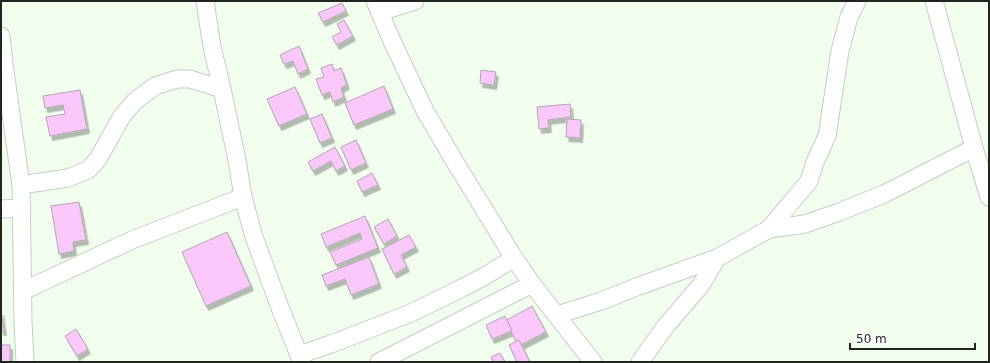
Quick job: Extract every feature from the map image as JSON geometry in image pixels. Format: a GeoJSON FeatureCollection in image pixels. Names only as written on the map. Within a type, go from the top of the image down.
{"type":"FeatureCollection","features":[{"type":"Feature","properties":{"kind":"street"},"geometry":{"type":"LineString","coordinates":[[205,1],[212,48],[237,160],[243,197],[254,237],[300,359],[330,344],[411,313],[485,276],[514,258]]}},
{"type":"Feature","properties":{"kind":"street"},"geometry":{"type":"LineString","coordinates":[[415,1],[378,6],[392,41],[425,111],[514,258],[532,284],[593,362]]}},
{"type":"Feature","properties":{"kind":"street"},"geometry":{"type":"LineString","coordinates":[[557,315],[601,301],[717,258],[769,229],[809,181],[815,162],[827,136],[840,51],[849,18],[857,1]]}},
{"type":"Feature","properties":{"kind":"street"},"geometry":{"type":"LineString","coordinates":[[934,1],[974,148],[989,197]]}},
{"type":"Feature","properties":{"kind":"street"},"geometry":{"type":"LineString","coordinates":[[1,36],[21,185],[22,291],[25,362]]}},
{"type":"Feature","properties":{"kind":"street"},"geometry":{"type":"LineString","coordinates":[[21,185],[68,178],[88,170],[98,159],[122,116],[134,101],[155,86],[177,79],[190,79],[222,89]]}},
{"type":"Feature","properties":{"kind":"street"},"geometry":{"type":"LineString","coordinates":[[769,229],[805,224],[839,212],[884,194],[974,148]]}},
{"type":"Feature","properties":{"kind":"street"},"geometry":{"type":"LineString","coordinates":[[22,291],[132,240],[243,197]]}},
{"type":"Feature","properties":{"kind":"street"},"geometry":{"type":"LineString","coordinates":[[1,209],[22,208]]}},
{"type":"Feature","properties":{"kind":"street"},"geometry":{"type":"LineString","coordinates":[[640,362],[665,327],[701,285],[717,258]]}},
{"type":"Feature","properties":{"kind":"street"},"geometry":{"type":"LineString","coordinates":[[379,362],[532,284]]}},
{"type":"Feature","properties":{"kind":"building"},"geometry":{"type":"Polygon","coordinates":[[[342,3],[346,11],[323,22],[318,13],[342,3]]]}},
{"type":"Feature","properties":{"kind":"building"},"geometry":{"type":"Polygon","coordinates":[[[344,20],[353,36],[337,45],[332,37],[341,32],[337,24],[344,20]]]}},
{"type":"Feature","properties":{"kind":"building"},"geometry":{"type":"Polygon","coordinates":[[[299,46],[308,69],[298,74],[293,61],[284,64],[280,55],[299,46]]]}},
{"type":"Feature","properties":{"kind":"building"},"geometry":{"type":"Polygon","coordinates":[[[332,64],[334,71],[341,68],[347,85],[341,88],[344,97],[333,102],[330,92],[322,95],[316,79],[324,77],[321,68],[332,64]]]}},
{"type":"Feature","properties":{"kind":"building"},"geometry":{"type":"Polygon","coordinates":[[[481,70],[496,72],[494,85],[480,83],[481,70]]]}},
{"type":"Feature","properties":{"kind":"building"},"geometry":{"type":"Polygon","coordinates":[[[384,86],[393,109],[354,125],[345,103],[384,86]]]}},
{"type":"Feature","properties":{"kind":"building"},"geometry":{"type":"Polygon","coordinates":[[[295,87],[307,114],[279,126],[267,99],[295,87]]]}},
{"type":"Feature","properties":{"kind":"building"},"geometry":{"type":"Polygon","coordinates":[[[80,90],[87,129],[50,136],[46,117],[65,114],[63,105],[45,108],[43,96],[80,90]]]}},
{"type":"Feature","properties":{"kind":"building"},"geometry":{"type":"Polygon","coordinates":[[[570,104],[571,117],[548,120],[549,128],[539,129],[537,107],[570,104]]]}},
{"type":"Feature","properties":{"kind":"building"},"geometry":{"type":"Polygon","coordinates":[[[322,114],[332,138],[320,143],[310,119],[322,114]]]}},
{"type":"Feature","properties":{"kind":"building"},"geometry":{"type":"Polygon","coordinates":[[[567,119],[581,120],[580,138],[566,137],[567,119]]]}},
{"type":"Feature","properties":{"kind":"building"},"geometry":{"type":"Polygon","coordinates":[[[356,140],[366,163],[351,170],[341,147],[356,140]]]}},
{"type":"Feature","properties":{"kind":"building"},"geometry":{"type":"Polygon","coordinates":[[[335,147],[345,166],[336,171],[331,161],[313,171],[308,162],[335,147]]]}},
{"type":"Feature","properties":{"kind":"building"},"geometry":{"type":"Polygon","coordinates":[[[372,173],[378,185],[362,192],[357,181],[372,173]]]}},
{"type":"Feature","properties":{"kind":"building"},"geometry":{"type":"Polygon","coordinates":[[[79,202],[86,240],[73,242],[74,251],[59,254],[51,206],[79,202]]]}},
{"type":"Feature","properties":{"kind":"building"},"geometry":{"type":"Polygon","coordinates":[[[365,216],[378,248],[336,265],[330,252],[362,239],[360,233],[326,247],[321,234],[365,216]]]}},
{"type":"Feature","properties":{"kind":"building"},"geometry":{"type":"Polygon","coordinates":[[[388,219],[397,236],[384,244],[374,227],[388,219]]]}},
{"type":"Feature","properties":{"kind":"building"},"geometry":{"type":"Polygon","coordinates":[[[227,232],[251,286],[206,306],[182,252],[227,232]]]}},
{"type":"Feature","properties":{"kind":"building"},"geometry":{"type":"Polygon","coordinates":[[[409,235],[416,247],[401,255],[407,267],[394,274],[382,249],[409,235]]]}},
{"type":"Feature","properties":{"kind":"building"},"geometry":{"type":"Polygon","coordinates":[[[369,257],[379,284],[351,295],[345,279],[326,286],[322,275],[369,257]]]}},
{"type":"Feature","properties":{"kind":"building"},"geometry":{"type":"Polygon","coordinates":[[[532,306],[546,332],[519,346],[505,321],[532,306]]]}},
{"type":"Feature","properties":{"kind":"building"},"geometry":{"type":"Polygon","coordinates":[[[1,311],[4,331],[1,331],[1,311]]]}},
{"type":"Feature","properties":{"kind":"building"},"geometry":{"type":"Polygon","coordinates":[[[505,316],[512,331],[492,339],[486,325],[505,316]]]}},
{"type":"Feature","properties":{"kind":"building"},"geometry":{"type":"Polygon","coordinates":[[[76,329],[88,349],[77,356],[65,336],[76,329]]]}},
{"type":"Feature","properties":{"kind":"building"},"geometry":{"type":"Polygon","coordinates":[[[519,340],[530,362],[517,362],[509,345],[519,340]]]}},
{"type":"Feature","properties":{"kind":"building"},"geometry":{"type":"Polygon","coordinates":[[[1,345],[10,345],[10,362],[1,362],[1,345]]]}},
{"type":"Feature","properties":{"kind":"building"},"geometry":{"type":"Polygon","coordinates":[[[500,353],[505,362],[493,362],[491,357],[500,353]]]}}]}
